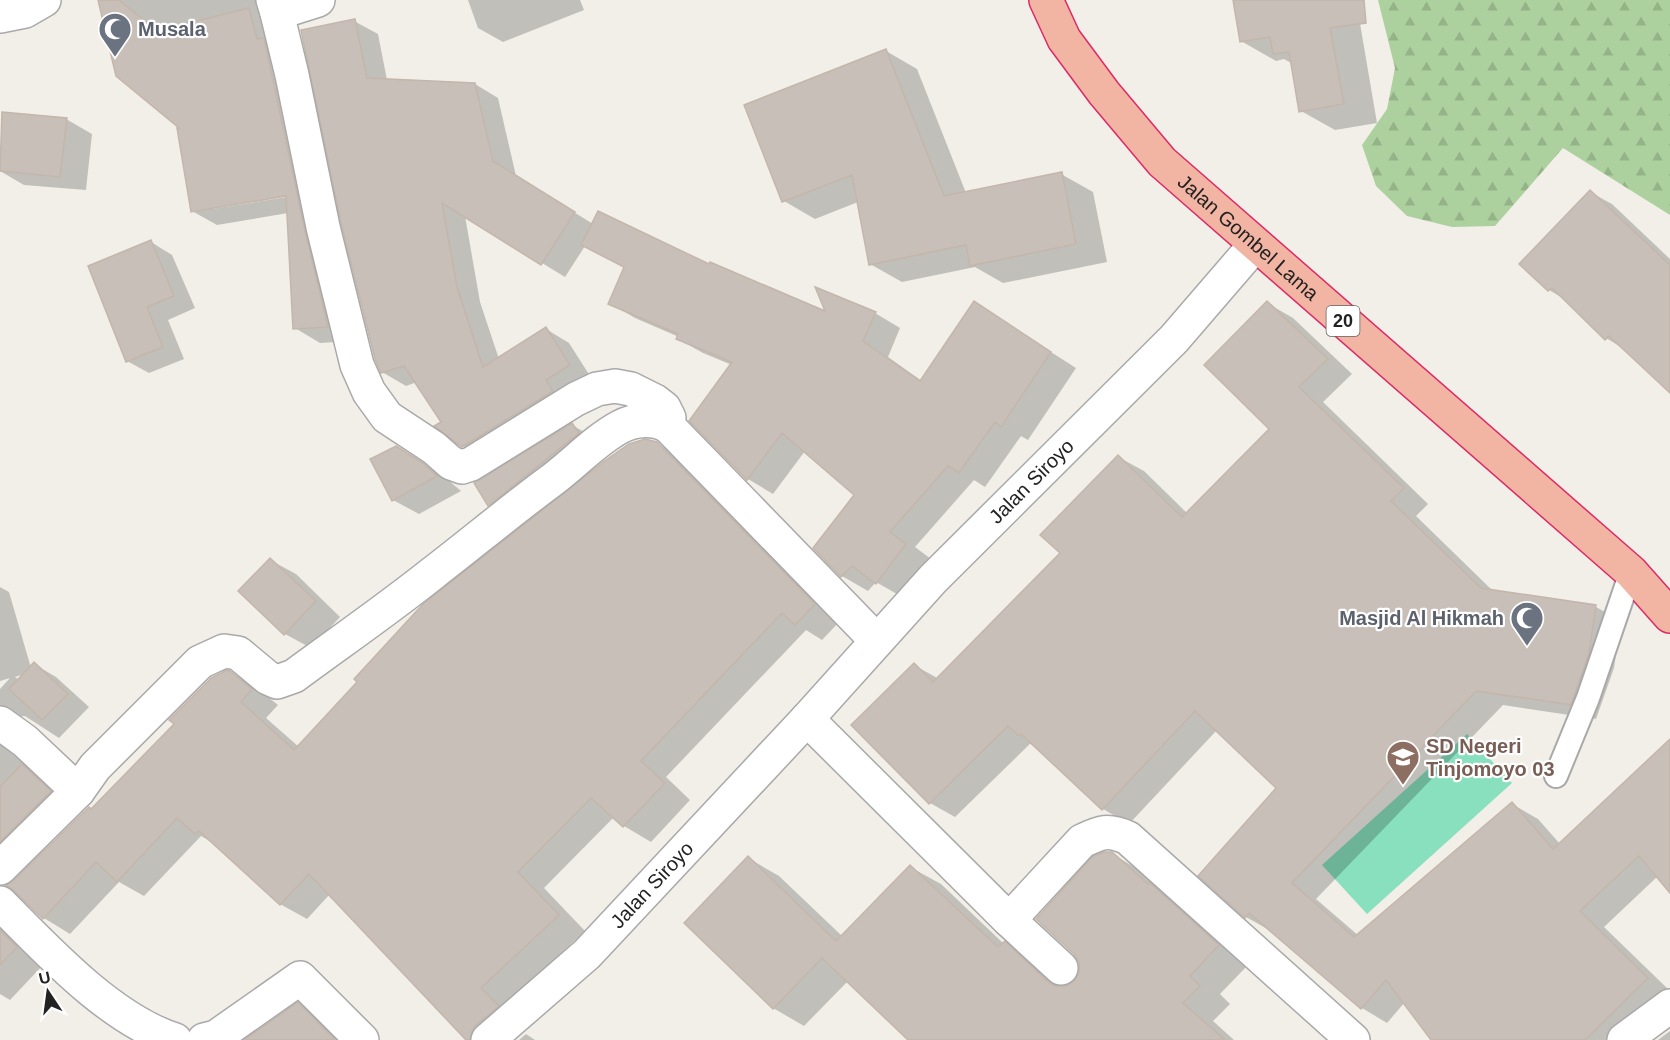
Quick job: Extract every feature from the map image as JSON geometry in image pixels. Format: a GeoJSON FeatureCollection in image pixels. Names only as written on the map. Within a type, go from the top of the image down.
{"type":"FeatureCollection","features":[{"type":"Feature","properties":{"kind":"highway","name":"Jalan Gombel Lama"},"geometry":{"type":"LineString","coordinates":[[1046,0],[1064,39],[1104,93],[1162,162],[1631,572],[1670,616]]}},
{"type":"Feature","properties":{"kind":"street"},"geometry":{"type":"LineString","coordinates":[[0,16],[26,11],[44,0]]}},
{"type":"Feature","properties":{"kind":"street"},"geometry":{"type":"LineString","coordinates":[[318,0],[275,6],[328,247],[357,365],[369,392],[387,417],[451,462],[462,467],[471,464],[576,399],[597,389],[615,386],[631,389],[655,401],[664,408],[669,418],[668,426]]}},
{"type":"Feature","properties":{"kind":"street","name":"Jalan Siroyo"},"geometry":{"type":"LineString","coordinates":[[488,1040],[587,954],[807,719],[933,579],[1174,339],[1255,245]]}},
{"type":"Feature","properties":{"kind":"street"},"geometry":{"type":"LineString","coordinates":[[0,868],[78,791],[95,767],[201,662],[224,651],[238,653],[268,678],[277,682],[294,676],[432,574],[621,427],[634,422],[659,421],[668,426],[877,641]]}},
{"type":"Feature","properties":{"kind":"street"},"geometry":{"type":"LineString","coordinates":[[807,719],[1009,920],[1061,968]]}},
{"type":"Feature","properties":{"kind":"street"},"geometry":{"type":"LineString","coordinates":[[0,723],[25,741],[78,791]]}},
{"type":"Feature","properties":{"kind":"street"},"geometry":{"type":"LineString","coordinates":[[1009,920],[1082,841],[1098,834],[1114,832],[1128,838],[1353,1040]]}},
{"type":"Feature","properties":{"kind":"street"},"geometry":{"type":"LineString","coordinates":[[0,903],[42,945],[107,1003],[154,1031],[176,1040]]}},
{"type":"Feature","properties":{"kind":"street"},"geometry":{"type":"LineString","coordinates":[[204,1040],[216,1036],[300,978],[362,1040]]}},
{"type":"Feature","properties":{"kind":"street"},"geometry":{"type":"LineString","coordinates":[[1624,1040],[1670,1006]]}},
{"type":"Feature","properties":{"kind":"lane"},"geometry":{"type":"LineString","coordinates":[[1556,776],[1588,698],[1631,572]]}},
{"type":"Feature","properties":{"kind":"green space"},"geometry":{"type":"Polygon","coordinates":[[[1378,0],[1670,0],[1670,215],[1563,148],[1495,226],[1452,227],[1407,216],[1376,186],[1362,145],[1387,109],[1395,68],[1378,0]]]}},
{"type":"Feature","properties":{"kind":"green space"},"geometry":{"type":"Polygon","coordinates":[[[1467,734],[1512,783],[1367,914],[1322,865],[1467,734]]]}},
{"type":"Feature","properties":{"kind":"building"},"geometry":{"type":"Polygon","coordinates":[[[98,0],[119,0],[157,31],[249,8],[257,39],[264,38],[328,327],[293,329],[286,196],[191,212],[177,128],[179,128],[116,76],[98,0]]]}},
{"type":"Feature","properties":{"kind":"building"},"geometry":{"type":"Polygon","coordinates":[[[1233,0],[1364,0],[1366,23],[1330,28],[1344,104],[1299,112],[1289,52],[1273,54],[1270,37],[1240,42],[1233,0]]]}},
{"type":"Feature","properties":{"kind":"building"},"geometry":{"type":"Polygon","coordinates":[[[355,19],[367,78],[475,83],[493,161],[575,212],[541,265],[442,203],[457,287],[483,367],[546,327],[570,365],[546,380],[553,391],[462,447],[434,426],[441,422],[404,366],[381,373],[375,359],[341,223],[301,30],[355,19]]]}},
{"type":"Feature","properties":{"kind":"building"},"geometry":{"type":"Polygon","coordinates":[[[886,49],[944,196],[1062,172],[1076,244],[970,266],[966,245],[869,265],[852,175],[782,202],[744,105],[886,49]]]}},
{"type":"Feature","properties":{"kind":"building"},"geometry":{"type":"Polygon","coordinates":[[[2,112],[67,118],[60,177],[0,171],[2,112]]]}},
{"type":"Feature","properties":{"kind":"building"},"geometry":{"type":"Polygon","coordinates":[[[1590,190],[1670,265],[1670,393],[1609,336],[1605,340],[1552,288],[1548,291],[1519,264],[1590,190]]]}},
{"type":"Feature","properties":{"kind":"building"},"geometry":{"type":"Polygon","coordinates":[[[598,211],[709,264],[710,262],[825,311],[815,287],[876,312],[863,341],[920,381],[974,301],[1051,352],[1001,427],[995,422],[959,473],[948,466],[890,532],[906,544],[876,584],[852,566],[841,577],[813,548],[854,495],[782,433],[747,480],[689,421],[732,362],[676,339],[678,334],[608,304],[624,267],[581,245],[598,211]]]}},
{"type":"Feature","properties":{"kind":"building"},"geometry":{"type":"Polygon","coordinates":[[[151,240],[174,296],[147,307],[163,347],[126,362],[88,266],[151,240]]]}},
{"type":"Feature","properties":{"kind":"building"},"geometry":{"type":"Polygon","coordinates":[[[1267,301],[1328,359],[1299,387],[1404,488],[1391,501],[1481,588],[1596,605],[1589,653],[1571,705],[1476,691],[1292,883],[1354,937],[1512,802],[1553,849],[1670,739],[1670,893],[1639,856],[1580,911],[1648,978],[1585,1040],[1431,1040],[1386,980],[1361,1009],[1249,913],[1245,918],[1198,876],[1276,788],[1195,711],[1102,810],[1021,734],[1019,736],[1008,726],[929,804],[851,725],[914,663],[933,682],[1060,553],[1040,535],[1118,455],[1182,517],[1269,429],[1204,365],[1267,301]]]}},
{"type":"Feature","properties":{"kind":"building"},"geometry":{"type":"Polygon","coordinates":[[[572,423],[579,433],[488,506],[474,483],[572,423]]]}},
{"type":"Feature","properties":{"kind":"building"},"geometry":{"type":"Polygon","coordinates":[[[645,439],[657,442],[815,604],[795,625],[782,613],[641,761],[665,783],[623,827],[591,798],[518,872],[559,915],[481,988],[499,1006],[475,1026],[470,1040],[466,1040],[309,874],[280,905],[199,831],[195,834],[177,818],[117,882],[96,862],[43,919],[6,885],[13,881],[89,807],[91,809],[174,724],[169,720],[211,678],[227,670],[252,689],[241,702],[294,750],[357,682],[354,679],[423,604],[603,462],[629,444],[645,439]]]}},
{"type":"Feature","properties":{"kind":"building"},"geometry":{"type":"Polygon","coordinates":[[[396,446],[423,463],[437,476],[392,501],[370,459],[396,446]]]}},
{"type":"Feature","properties":{"kind":"building"},"geometry":{"type":"Polygon","coordinates":[[[270,558],[316,601],[284,635],[238,591],[270,558]]]}},
{"type":"Feature","properties":{"kind":"building"},"geometry":{"type":"Polygon","coordinates":[[[34,662],[68,694],[42,720],[9,689],[34,662]]]}},
{"type":"Feature","properties":{"kind":"building"},"geometry":{"type":"Polygon","coordinates":[[[22,764],[51,791],[0,842],[0,787],[22,764]]]}},
{"type":"Feature","properties":{"kind":"building"},"geometry":{"type":"Polygon","coordinates":[[[1112,852],[1219,945],[1190,976],[1200,986],[1183,1003],[1225,1040],[908,1040],[822,958],[773,1009],[684,923],[748,856],[836,941],[910,865],[998,947],[1005,941],[1048,982],[1056,986],[1066,986],[1074,981],[1079,973],[1079,962],[1074,954],[1036,919],[1093,856],[1112,852]]]}},
{"type":"Feature","properties":{"kind":"building"},"geometry":{"type":"Polygon","coordinates":[[[0,930],[17,947],[0,965],[0,930]]]}},
{"type":"Feature","properties":{"kind":"building"},"geometry":{"type":"Polygon","coordinates":[[[298,1002],[335,1040],[244,1040],[298,1002]]]}},
{"type":"Feature","properties":{"kind":"place","name":"Musala"},"geometry":{"type":"Point","coordinates":[115,58]}},
{"type":"Feature","properties":{"kind":"place","name":"Masjid Al Hikmah"},"geometry":{"type":"Point","coordinates":[1527,647]}},
{"type":"Feature","properties":{"kind":"place","name":"SD Negeri Tinjomoyo 03"},"geometry":{"type":"Point","coordinates":[1403,786]}}]}
